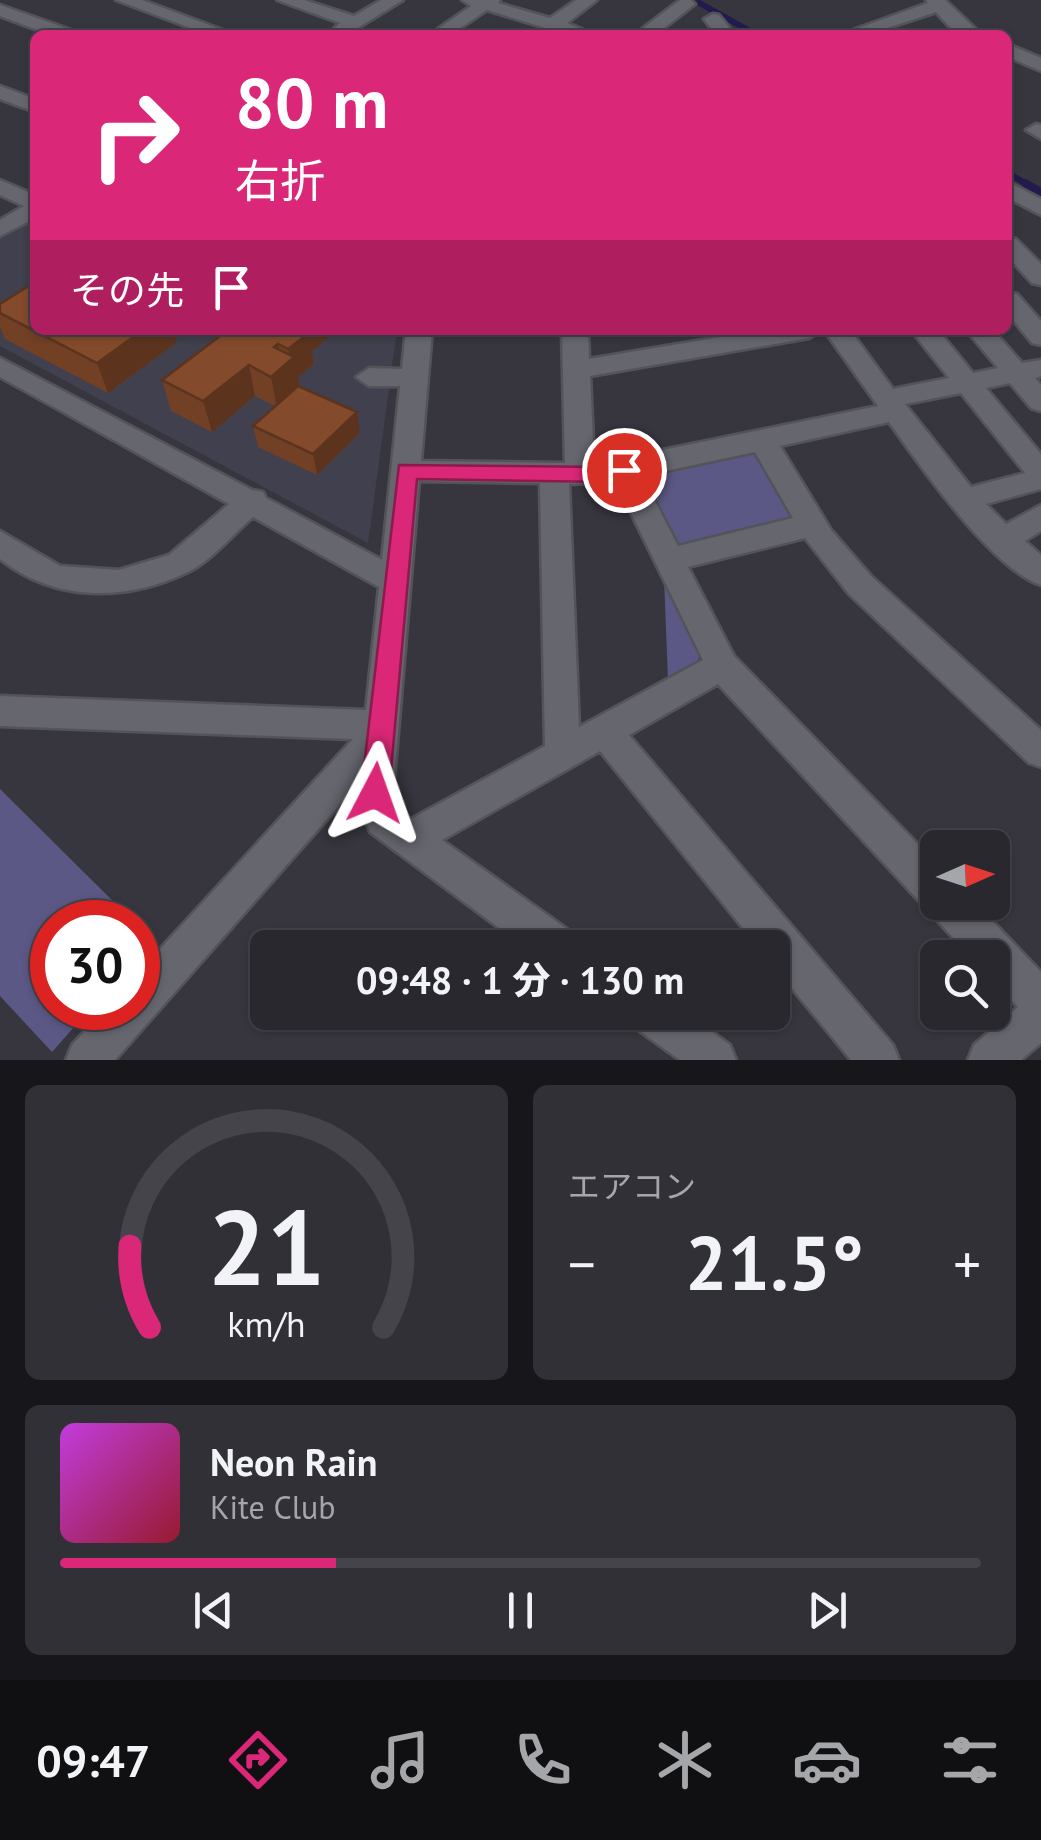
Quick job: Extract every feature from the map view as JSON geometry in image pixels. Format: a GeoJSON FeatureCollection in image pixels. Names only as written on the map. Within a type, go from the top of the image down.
{"type":"FeatureCollection","features":[{"type":"Feature","properties":{"kind":"street"},"geometry":{"type":"LineString","coordinates":[[126,0],[213,30]]}},
{"type":"Feature","properties":{"kind":"street"},"geometry":{"type":"LineString","coordinates":[[286,0],[355,22]]}},
{"type":"Feature","properties":{"kind":"street"},"geometry":{"type":"LineString","coordinates":[[341,30],[394,0]]}},
{"type":"Feature","properties":{"kind":"street"},"geometry":{"type":"LineString","coordinates":[[448,30],[482,1],[533,26],[555,23],[588,0]]}},
{"type":"Feature","properties":{"kind":"street"},"geometry":{"type":"LineString","coordinates":[[861,30],[937,2],[961,30]]}},
{"type":"Feature","properties":{"kind":"street"},"geometry":{"type":"LineString","coordinates":[[651,30],[686,4]]}},
{"type":"Feature","properties":{"kind":"street"},"geometry":{"type":"LineString","coordinates":[[0,10],[54,30]]}},
{"type":"Feature","properties":{"kind":"street"},"geometry":{"type":"LineString","coordinates":[[713,19],[722,30]]}},
{"type":"Feature","properties":{"kind":"street"},"geometry":{"type":"LineString","coordinates":[[555,23],[574,30]]}},
{"type":"Feature","properties":{"kind":"street"},"geometry":{"type":"LineString","coordinates":[[1012,52],[1041,65]]}},
{"type":"Feature","properties":{"kind":"street"},"geometry":{"type":"LineString","coordinates":[[0,92],[30,104]]}},
{"type":"Feature","properties":{"kind":"street"},"geometry":{"type":"LineString","coordinates":[[0,188],[30,203]]}},
{"type":"Feature","properties":{"kind":"street"},"geometry":{"type":"LineString","coordinates":[[1012,192],[1031,209],[1041,227]]}},
{"type":"Feature","properties":{"kind":"street"},"geometry":{"type":"LineString","coordinates":[[0,229],[30,209]]}},
{"type":"Feature","properties":{"kind":"street"},"geometry":{"type":"LineString","coordinates":[[1012,248],[1041,279]]}},
{"type":"Feature","properties":{"kind":"street"},"geometry":{"type":"LineString","coordinates":[[1012,285],[1041,279]]}},
{"type":"Feature","properties":{"kind":"street"},"geometry":{"type":"LineString","coordinates":[[1012,303],[1041,336]]}},
{"type":"Feature","properties":{"kind":"street"},"geometry":{"type":"LineString","coordinates":[[419,335],[375,793],[383,820],[536,930]]}},
{"type":"Feature","properties":{"kind":"street"},"geometry":{"type":"LineString","coordinates":[[563,754],[567,473],[577,370],[575,335]]}},
{"type":"Feature","properties":{"kind":"street"},"geometry":{"type":"LineString","coordinates":[[577,370],[780,335]]}},
{"type":"Feature","properties":{"kind":"street"},"geometry":{"type":"LineString","coordinates":[[841,335],[962,500],[1002,542],[1041,573]]}},
{"type":"Feature","properties":{"kind":"street"},"geometry":{"type":"LineString","coordinates":[[928,335],[1040,479],[962,500]]}},
{"type":"Feature","properties":{"kind":"street"},"geometry":{"type":"LineString","coordinates":[[985,335],[1028,370],[1041,402]]}},
{"type":"Feature","properties":{"kind":"street"},"geometry":{"type":"LineString","coordinates":[[0,366],[253,500],[393,580]]}},
{"type":"Feature","properties":{"kind":"street"},"geometry":{"type":"LineString","coordinates":[[406,471],[606,474],[762,440],[966,383],[1028,370]]}},
{"type":"Feature","properties":{"kind":"street"},"geometry":{"type":"LineString","coordinates":[[369,378],[413,378]]}},
{"type":"Feature","properties":{"kind":"street"},"geometry":{"type":"LineString","coordinates":[[762,440],[812,525],[860,585],[1041,752]]}},
{"type":"Feature","properties":{"kind":"street"},"geometry":{"type":"LineString","coordinates":[[624,470],[722,666],[920,874]]}},
{"type":"Feature","properties":{"kind":"street"},"geometry":{"type":"LineString","coordinates":[[0,542],[36,570],[59,578],[118,582],[180,562],[253,500]]}},
{"type":"Feature","properties":{"kind":"street"},"geometry":{"type":"LineString","coordinates":[[1002,542],[1041,516]]}},
{"type":"Feature","properties":{"kind":"street"},"geometry":{"type":"LineString","coordinates":[[669,560],[812,525]]}},
{"type":"Feature","properties":{"kind":"street"},"geometry":{"type":"LineString","coordinates":[[411,838],[722,666]]}},
{"type":"Feature","properties":{"kind":"street"},"geometry":{"type":"LineString","coordinates":[[0,711],[380,729]]}},
{"type":"Feature","properties":{"kind":"street"},"geometry":{"type":"LineString","coordinates":[[160,978],[380,729]]}},
{"type":"Feature","properties":{"kind":"street"},"geometry":{"type":"LineString","coordinates":[[606,733],[878,1060]]}},
{"type":"Feature","properties":{"kind":"street"},"geometry":{"type":"LineString","coordinates":[[963,920],[1041,1002]]}},
{"type":"Feature","properties":{"kind":"street"},"geometry":{"type":"LineString","coordinates":[[989,1060],[1041,1015]]}},
{"type":"Feature","properties":{"kind":"street"},"geometry":{"type":"LineString","coordinates":[[87,1060],[114,1030]]}},
{"type":"Feature","properties":{"kind":"street"},"geometry":{"type":"LineString","coordinates":[[674,1030],[715,1060]]}},
{"type":"Feature","properties":{"kind":"shaded area"},"geometry":{"type":"Polygon","coordinates":[[[30,219],[30,335],[396,335],[368,543],[0,346],[0,237],[30,219]]]}},
{"type":"Feature","properties":{"kind":"shaded area"},"geometry":{"type":"Polygon","coordinates":[[[751,449],[761,453],[800,515],[795,524],[687,550],[676,546],[641,479],[644,472],[751,449]]]}},
{"type":"Feature","properties":{"kind":"shaded area"},"geometry":{"type":"Polygon","coordinates":[[[664,577],[702,650],[697,663],[668,680],[664,577]]]}},
{"type":"Feature","properties":{"kind":"shaded area"},"geometry":{"type":"Polygon","coordinates":[[[0,789],[112,900],[30,900],[30,1028],[0,996],[0,789]]]}},
{"type":"Feature","properties":{"kind":"shaded area"},"geometry":{"type":"Polygon","coordinates":[[[32,1030],[72,1030],[52,1052],[32,1030]]]}},
{"type":"Feature","properties":{"kind":"building"},"geometry":{"type":"Polygon","coordinates":[[[30,285],[30,328],[0,313],[0,304],[30,285]]]}},
{"type":"Feature","properties":{"kind":"building"},"geometry":{"type":"Polygon","coordinates":[[[43,335],[136,335],[97,363],[43,335]]]}},
{"type":"Feature","properties":{"kind":"building"},"geometry":{"type":"Polygon","coordinates":[[[221,335],[306,335],[288,349],[278,344],[274,347],[294,357],[271,377],[249,365],[203,401],[162,380],[221,335]]]}},
{"type":"Feature","properties":{"kind":"building"},"geometry":{"type":"Polygon","coordinates":[[[298,386],[357,412],[313,454],[253,426],[298,386]]]}},
{"type":"Feature","properties":{"kind":"waterway"},"geometry":{"type":"LineString","coordinates":[[694,0],[748,30]]}},
{"type":"Feature","properties":{"kind":"waterway"},"geometry":{"type":"LineString","coordinates":[[1012,175],[1030,186]]}},
{"type":"Feature","properties":{"kind":"waterway"},"geometry":{"type":"LineString","coordinates":[[1025,183],[1041,192]]}},
{"type":"Feature","properties":{"kind":"route"},"geometry":{"type":"LineString","coordinates":[[375,793],[406,471],[606,474],[624,470]]}}]}
